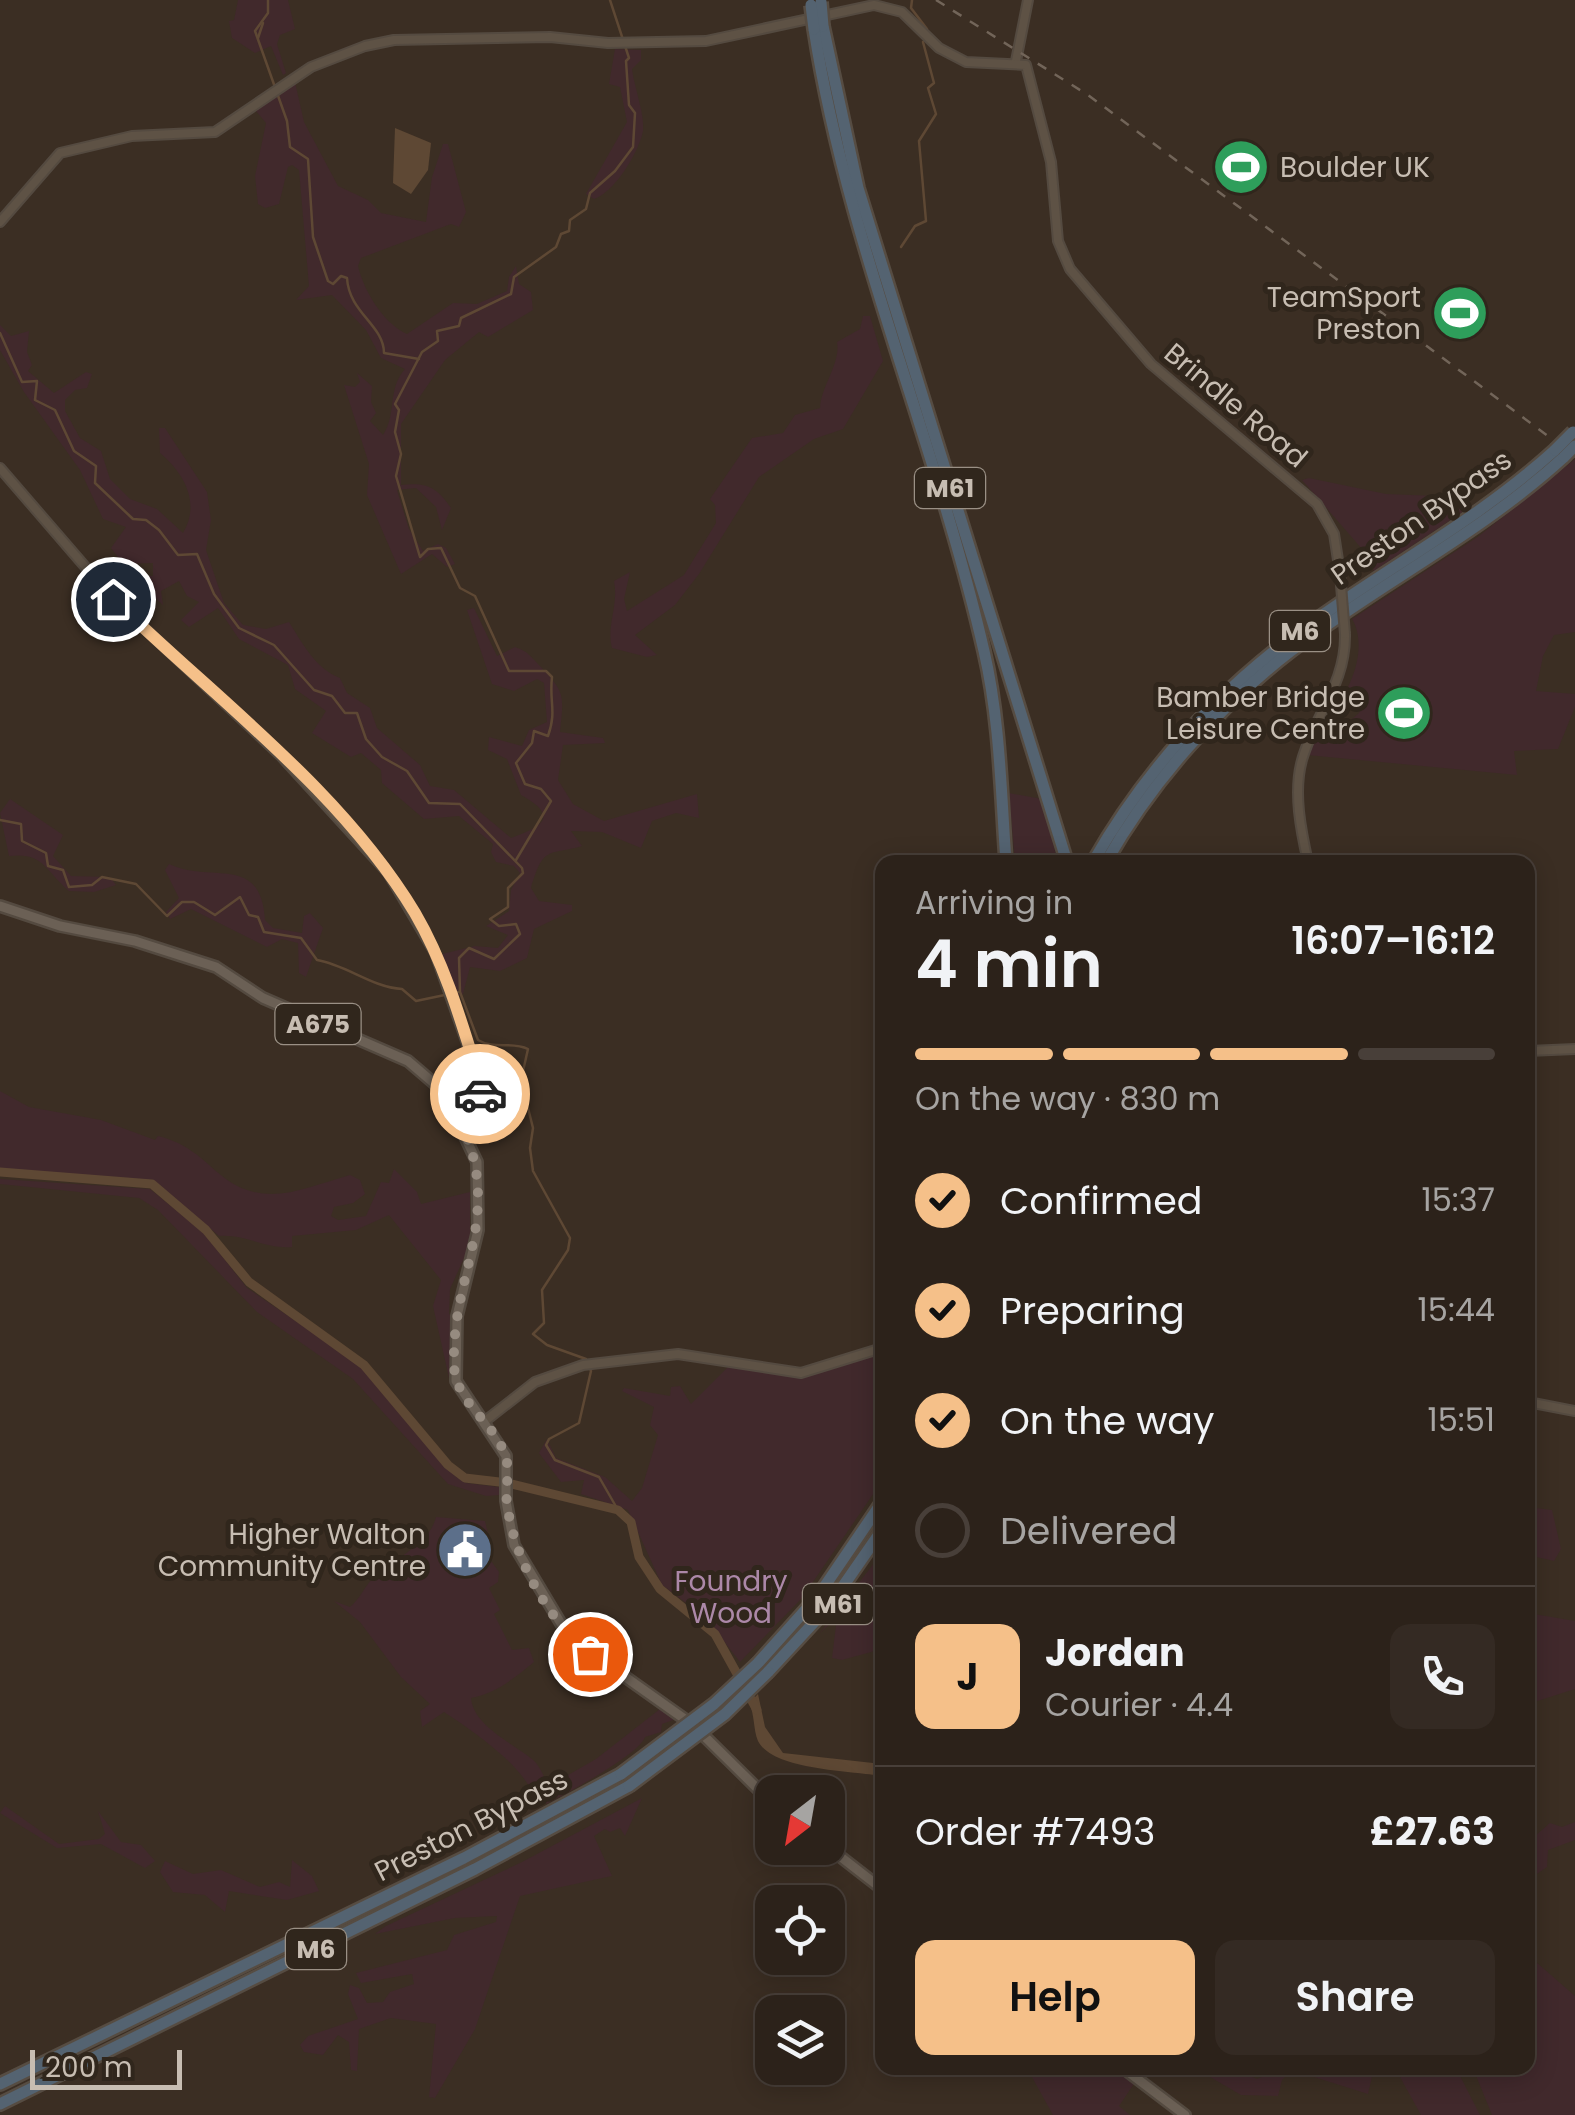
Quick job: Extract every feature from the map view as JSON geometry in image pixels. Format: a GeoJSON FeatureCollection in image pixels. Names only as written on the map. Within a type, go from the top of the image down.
{"type":"FeatureCollection","features":[{"type":"Feature","properties":{"kind":"highway","name":"M61"},"geometry":{"type":"LineString","coordinates":[[816,2],[838,150],[966,576],[986,656],[1005,855]]}},
{"type":"Feature","properties":{"kind":"highway","name":"M61"},"geometry":{"type":"LineString","coordinates":[[818,28],[858,188],[1065,855]]}},
{"type":"Feature","properties":{"kind":"highway","name":"Preston Bypass"},"geometry":{"type":"LineString","coordinates":[[1111,855],[1168,772],[1261,676],[1313,635],[1473,532],[1560,453],[1574,431]]}},
{"type":"Feature","properties":{"kind":"highway","name":"Preston Bypass"},"geometry":{"type":"LineString","coordinates":[[1098,855],[1165,758],[1253,668],[1334,607],[1470,520],[1575,446]]}},
{"type":"Feature","properties":{"kind":"highway","name":"Preston Bypass"},"geometry":{"type":"LineString","coordinates":[[0,2084],[464,1858],[621,1774],[714,1704],[758,1663],[818,1596],[875,1512]]}},
{"type":"Feature","properties":{"kind":"highway","name":"M6"},"geometry":{"type":"LineString","coordinates":[[784,1656],[830,1604],[875,1540]]}},
{"type":"Feature","properties":{"kind":"highway","name":"M61"},"geometry":{"type":"LineString","coordinates":[[784,1656],[823,1623],[875,1552]]}},
{"type":"Feature","properties":{"kind":"highway","name":"Preston Bypass"},"geometry":{"type":"LineString","coordinates":[[0,2104],[475,1870],[628,1786],[725,1714],[784,1656]]}},
{"type":"Feature","properties":{"kind":"main road","name":"A675"},"geometry":{"type":"LineString","coordinates":[[0,906],[60,926],[135,941],[216,967],[263,998],[408,1061],[443,1091],[460,1120],[476,1162],[478,1230],[457,1316],[454,1365],[461,1394],[484,1420],[506,1456],[506,1496],[514,1545],[570,1637],[694,1725],[755,1785]]}},
{"type":"Feature","properties":{"kind":"main road"},"geometry":{"type":"LineString","coordinates":[[845,1860],[875,1884]]}},
{"type":"Feature","properties":{"kind":"main road"},"geometry":{"type":"LineString","coordinates":[[1133,2075],[1185,2115]]}},
{"type":"Feature","properties":{"kind":"street"},"geometry":{"type":"LineString","coordinates":[[0,222],[60,153],[132,136],[215,132],[278,86],[364,46],[394,40],[550,36],[608,43],[706,41],[874,4],[902,12],[939,48],[966,62],[1016,62],[1028,0]]}},
{"type":"Feature","properties":{"kind":"street","name":"Brindle Road"},"geometry":{"type":"LineString","coordinates":[[1016,62],[1026,66],[1033,83],[1057,198],[1058,241],[1070,269],[1151,364],[1317,504],[1334,534],[1345,634],[1340,681],[1310,738],[1300,770],[1300,816],[1307,855]]}},
{"type":"Feature","properties":{"kind":"street"},"geometry":{"type":"LineString","coordinates":[[0,468],[113,599],[280,755],[360,840],[414,911],[446,980],[481,1085],[474,1106],[460,1120]]}},
{"type":"Feature","properties":{"kind":"street"},"geometry":{"type":"LineString","coordinates":[[1535,1051],[1575,1049]]}},
{"type":"Feature","properties":{"kind":"street"},"geometry":{"type":"LineString","coordinates":[[484,1420],[535,1382],[600,1363],[678,1354],[801,1373],[875,1350]]}},
{"type":"Feature","properties":{"kind":"street"},"geometry":{"type":"LineString","coordinates":[[1535,1403],[1575,1411]]}},
{"type":"Feature","properties":{"kind":"green space"},"geometry":{"type":"Polygon","coordinates":[[[238,0],[288,0],[295,29],[280,35],[277,44],[286,73],[283,75],[271,46],[255,53],[232,38],[229,21],[234,20],[238,0]]]}},
{"type":"Feature","properties":{"kind":"green space"},"geometry":{"type":"Polygon","coordinates":[[[615,49],[641,50],[641,60],[632,69],[643,131],[624,171],[610,189],[594,199],[586,194],[627,122],[620,87],[609,84],[615,49]]]}},
{"type":"Feature","properties":{"kind":"green space"},"geometry":{"type":"Polygon","coordinates":[[[295,82],[304,122],[338,186],[368,200],[381,213],[426,222],[432,177],[443,144],[448,144],[466,212],[459,227],[451,224],[361,258],[358,266],[370,296],[390,322],[407,334],[453,303],[477,304],[507,291],[516,266],[519,284],[531,292],[533,310],[488,337],[479,332],[445,360],[401,424],[401,485],[431,488],[451,508],[442,530],[436,507],[416,488],[397,490],[409,529],[423,551],[438,544],[446,548],[455,564],[447,567],[432,554],[401,574],[367,495],[369,464],[344,385],[355,387],[360,382],[357,373],[372,386],[371,402],[376,413],[370,421],[383,435],[396,385],[405,369],[381,358],[366,330],[332,295],[296,300],[309,286],[299,170],[288,167],[279,204],[265,208],[258,204],[255,176],[266,123],[256,111],[295,82]]]}},
{"type":"Feature","properties":{"kind":"green space"},"geometry":{"type":"Polygon","coordinates":[[[863,316],[870,316],[883,361],[843,429],[814,439],[759,477],[699,574],[675,605],[635,635],[657,655],[647,657],[612,648],[614,581],[630,572],[624,599],[627,611],[684,575],[716,523],[715,505],[710,499],[752,438],[783,433],[795,415],[820,408],[836,358],[837,342],[860,329],[863,316]]]}},
{"type":"Feature","properties":{"kind":"green space"},"geometry":{"type":"Polygon","coordinates":[[[0,325],[11,336],[29,331],[27,352],[32,365],[28,371],[54,393],[86,372],[92,374],[87,388],[75,390],[65,400],[65,411],[80,438],[101,451],[110,479],[130,499],[157,509],[183,533],[190,500],[183,479],[160,453],[159,428],[165,428],[207,492],[211,520],[206,550],[224,603],[243,625],[266,629],[289,622],[317,662],[340,678],[347,693],[370,708],[377,728],[420,765],[430,786],[454,790],[511,838],[542,821],[541,809],[521,795],[507,759],[488,750],[489,737],[522,746],[529,730],[547,722],[544,683],[537,679],[514,691],[492,684],[467,610],[474,608],[497,656],[515,647],[520,649],[554,682],[562,701],[560,732],[603,738],[605,743],[563,745],[558,780],[573,804],[604,821],[697,794],[699,818],[676,813],[652,821],[641,848],[602,832],[571,831],[582,846],[544,858],[531,888],[539,901],[572,905],[572,911],[534,929],[527,958],[500,971],[470,967],[463,994],[458,996],[442,954],[475,946],[498,948],[508,935],[486,926],[509,911],[511,890],[520,873],[514,866],[496,862],[491,852],[493,844],[459,816],[424,819],[382,783],[381,770],[361,753],[351,757],[312,733],[326,711],[295,689],[288,665],[239,639],[218,608],[189,627],[181,620],[199,602],[187,596],[179,581],[161,591],[163,605],[132,576],[153,576],[153,563],[123,564],[111,548],[126,527],[103,519],[80,470],[24,392],[0,350],[0,325]]]}},
{"type":"Feature","properties":{"kind":"green space"},"geometry":{"type":"Polygon","coordinates":[[[1575,459],[1575,632],[1554,635],[1543,656],[1536,691],[1575,694],[1575,707],[1558,749],[1514,751],[1517,775],[1307,755],[1338,703],[1334,718],[1346,724],[1359,713],[1365,696],[1348,687],[1358,653],[1358,635],[1352,619],[1479,536],[1575,459]]]}},
{"type":"Feature","properties":{"kind":"green space"},"geometry":{"type":"Polygon","coordinates":[[[1309,478],[1386,494],[1437,496],[1464,511],[1374,571],[1363,550],[1302,480],[1309,478]]]}},
{"type":"Feature","properties":{"kind":"green space"},"geometry":{"type":"Polygon","coordinates":[[[1009,793],[1042,799],[1056,855],[1014,855],[1009,793]]]}},
{"type":"Feature","properties":{"kind":"green space"},"geometry":{"type":"Polygon","coordinates":[[[10,799],[63,835],[53,856],[71,876],[110,877],[116,885],[94,892],[69,891],[36,860],[9,856],[0,813],[10,799]]]}},
{"type":"Feature","properties":{"kind":"green space"},"geometry":{"type":"Polygon","coordinates":[[[169,864],[244,878],[254,886],[265,920],[273,928],[302,933],[304,916],[310,913],[323,928],[306,977],[299,973],[298,943],[282,939],[267,947],[191,909],[170,919],[166,912],[179,898],[165,870],[169,864]]]}},
{"type":"Feature","properties":{"kind":"green space"},"geometry":{"type":"Polygon","coordinates":[[[0,1091],[29,1107],[101,1120],[155,1140],[158,1136],[176,1142],[250,1191],[282,1193],[350,1175],[360,1180],[365,1194],[353,1203],[334,1207],[331,1216],[338,1220],[366,1216],[381,1182],[389,1183],[394,1169],[417,1192],[421,1204],[470,1192],[470,1245],[450,1289],[449,1314],[455,1316],[449,1378],[433,1306],[441,1280],[389,1215],[356,1230],[292,1236],[292,1247],[282,1247],[219,1236],[153,1180],[0,1169],[0,1091]]]}},
{"type":"Feature","properties":{"kind":"green space"},"geometry":{"type":"Polygon","coordinates":[[[0,1179],[150,1189],[203,1232],[247,1288],[362,1366],[455,1476],[466,1483],[499,1487],[500,1495],[486,1496],[448,1484],[353,1379],[257,1312],[158,1210],[139,1198],[0,1184],[0,1179]]]}},
{"type":"Feature","properties":{"kind":"green space","name":"Foundry Wood"},"geometry":{"type":"Polygon","coordinates":[[[875,1355],[875,1491],[802,1598],[740,1662],[705,1617],[662,1585],[628,1510],[581,1494],[584,1480],[561,1482],[539,1453],[547,1439],[556,1458],[605,1477],[632,1501],[642,1488],[658,1435],[650,1425],[654,1407],[622,1391],[624,1388],[670,1396],[671,1387],[680,1386],[691,1404],[728,1367],[805,1377],[875,1355]]]}},
{"type":"Feature","properties":{"kind":"green space"},"geometry":{"type":"Polygon","coordinates":[[[1535,1508],[1552,1510],[1561,1549],[1554,1561],[1535,1557],[1535,1508]]]}},
{"type":"Feature","properties":{"kind":"green space"},"geometry":{"type":"Polygon","coordinates":[[[436,1517],[485,1521],[492,1550],[489,1558],[499,1572],[498,1582],[489,1588],[500,1610],[494,1614],[512,1650],[529,1648],[534,1662],[497,1689],[471,1698],[473,1708],[495,1733],[535,1761],[549,1786],[596,1759],[660,1709],[676,1719],[662,1724],[661,1732],[645,1737],[616,1763],[546,1804],[545,1795],[533,1795],[507,1760],[444,1712],[422,1727],[420,1711],[430,1704],[401,1677],[360,1622],[334,1601],[350,1607],[374,1577],[426,1535],[436,1517]]]}},
{"type":"Feature","properties":{"kind":"green space"},"geometry":{"type":"Polygon","coordinates":[[[875,1562],[875,1651],[842,1660],[832,1658],[837,1617],[820,1633],[875,1562]]]}},
{"type":"Feature","properties":{"kind":"green space"},"geometry":{"type":"Polygon","coordinates":[[[1535,1614],[1575,1621],[1575,1689],[1535,1702],[1535,1614]]]}},
{"type":"Feature","properties":{"kind":"green space"},"geometry":{"type":"Polygon","coordinates":[[[642,1798],[625,1836],[620,1828],[610,1832],[605,1829],[594,1836],[612,1876],[520,1896],[475,2029],[435,2098],[429,2097],[436,2024],[391,2018],[359,2029],[357,2071],[351,2070],[349,2042],[338,2035],[323,2055],[304,2052],[300,2045],[308,2036],[358,2019],[348,1994],[350,1985],[359,1988],[367,2003],[383,2002],[390,1992],[414,1984],[412,1974],[361,1983],[356,1973],[447,1950],[454,1935],[496,1922],[497,1916],[455,1918],[375,1934],[642,1798]]]}},
{"type":"Feature","properties":{"kind":"green space"},"geometry":{"type":"Polygon","coordinates":[[[5,1806],[59,1844],[99,1839],[105,1834],[98,1811],[121,1842],[141,1845],[155,1861],[145,1868],[101,1844],[57,1848],[0,1813],[5,1806]]]}},
{"type":"Feature","properties":{"kind":"green space"},"geometry":{"type":"Polygon","coordinates":[[[1575,1822],[1575,1840],[1548,1850],[1547,1867],[1535,1875],[1535,1836],[1550,1823],[1562,1827],[1575,1822]]]}},
{"type":"Feature","properties":{"kind":"green space"},"geometry":{"type":"Polygon","coordinates":[[[292,1860],[312,1876],[319,1891],[287,1900],[229,1891],[225,1912],[205,1895],[173,1892],[160,1872],[165,1861],[193,1874],[221,1870],[260,1887],[279,1882],[290,1887],[292,1860]]]}},
{"type":"Feature","properties":{"kind":"green space"},"geometry":{"type":"Polygon","coordinates":[[[1535,1961],[1575,1996],[1575,2115],[1492,2115],[1476,2075],[1535,2075],[1535,1961]]]}},
{"type":"Feature","properties":{"kind":"green space"},"geometry":{"type":"Polygon","coordinates":[[[1031,2075],[1125,2075],[1135,2082],[1119,2106],[1130,2115],[1053,2115],[1031,2075]]]}},
{"type":"Feature","properties":{"kind":"green space"},"geometry":{"type":"Polygon","coordinates":[[[1207,2075],[1249,2075],[1257,2079],[1287,2075],[1278,2096],[1241,2095],[1207,2075]]]}},
{"type":"Feature","properties":{"kind":"green space"},"geometry":{"type":"Polygon","coordinates":[[[1308,2075],[1372,2075],[1368,2094],[1308,2075]]]}},
{"type":"Feature","properties":{"kind":"green space"},"geometry":{"type":"Polygon","coordinates":[[[1399,2075],[1460,2075],[1480,2115],[1421,2115],[1399,2075]]]}},
{"type":"Feature","properties":{"kind":"shaded area"},"geometry":{"type":"Polygon","coordinates":[[[395,128],[431,143],[428,170],[411,194],[393,183],[395,128]]]}},
{"type":"Feature","properties":{"kind":"shaded area"},"geometry":{"type":"Polygon","coordinates":[[[758,1694],[765,1727],[783,1753],[875,1763],[875,1775],[795,1764],[766,1751],[758,1741],[749,1703],[758,1694]]]}},
{"type":"Feature","properties":{"kind":"waterway"},"geometry":{"type":"LineString","coordinates":[[268,0],[268,13],[255,31],[287,121],[290,147],[308,159],[313,237],[328,281],[333,284],[341,276],[347,278],[354,301],[378,334],[384,353],[419,359]]}},
{"type":"Feature","properties":{"kind":"waterway"},"geometry":{"type":"LineString","coordinates":[[516,860],[551,801],[541,789],[525,784],[516,763],[532,743],[534,731],[548,736],[552,677],[546,671],[509,671],[475,596],[460,588],[441,548],[428,549],[420,557],[396,476],[401,454],[395,432],[399,410],[395,404],[422,352],[438,341],[437,331],[459,326],[461,318],[511,294],[514,277],[556,247],[561,234],[569,231],[570,220],[586,209],[590,193],[615,171],[633,147],[635,113],[629,105],[629,58],[610,0]]}},
{"type":"Feature","properties":{"kind":"waterway"},"geometry":{"type":"LineString","coordinates":[[912,0],[911,8],[927,29]]}},
{"type":"Feature","properties":{"kind":"waterway"},"geometry":{"type":"LineString","coordinates":[[258,38],[263,23]]}},
{"type":"Feature","properties":{"kind":"waterway"},"geometry":{"type":"LineString","coordinates":[[901,247],[915,226],[926,221],[919,141],[936,114],[928,88],[934,83],[923,42]]}},
{"type":"Feature","properties":{"kind":"waterway"},"geometry":{"type":"LineString","coordinates":[[0,333],[22,382],[37,381],[35,400],[55,410],[74,451],[96,466],[95,483],[133,519],[146,520],[159,530],[178,555],[197,554],[214,594],[239,628],[274,645],[314,690],[332,696],[345,713],[357,713],[366,739],[382,757],[407,771],[429,803],[460,804],[522,868],[523,873],[508,888],[508,907],[490,919],[499,926],[516,924],[520,934],[494,959],[469,948],[459,958],[460,992],[478,1040],[528,1049],[521,1080],[533,1128],[533,1171],[570,1238],[568,1250],[542,1290],[544,1323],[533,1334],[547,1345],[586,1359],[591,1371],[579,1423],[549,1439],[546,1445],[555,1460],[599,1477],[618,1510]]}},
{"type":"Feature","properties":{"kind":"waterway"},"geometry":{"type":"LineString","coordinates":[[0,820],[21,824],[22,841],[46,853],[48,866],[63,870],[69,887],[92,885],[102,877],[136,884],[167,916],[182,902],[194,902],[215,915],[240,897],[249,915],[258,917],[264,932],[301,938],[317,960],[402,989],[416,1001],[459,992]]}},
{"type":"Feature","properties":{"kind":"waterway"},"geometry":{"type":"LineString","coordinates":[[0,1172],[152,1184],[206,1230],[249,1282],[364,1365],[448,1465],[465,1478],[508,1483],[618,1510],[631,1522],[639,1557],[660,1589],[715,1634],[757,1710]]}},
{"type":"Feature","properties":{"kind":"railway"},"geometry":{"type":"LineString","coordinates":[[936,0],[1088,95],[1575,456]]}},
{"type":"Feature","properties":{"kind":"way so far"},"geometry":{"type":"LineString","coordinates":[[480,1094],[460,1120],[476,1162],[478,1230],[457,1316],[456,1381],[461,1394],[484,1420],[506,1456],[506,1501],[514,1545],[561,1626],[590,1654]]}},
{"type":"Feature","properties":{"kind":"place","name":"Boulder UK"},"geometry":{"type":"Point","coordinates":[1241,167]}},
{"type":"Feature","properties":{"kind":"place","name":"TeamSport Preston"},"geometry":{"type":"Point","coordinates":[1460,313]}},
{"type":"Feature","properties":{"kind":"place","name":"Bamber Bridge Leisure Centre"},"geometry":{"type":"Point","coordinates":[1404,713]}},
{"type":"Feature","properties":{"kind":"place","name":"Higher Walton Community Centre"},"geometry":{"type":"Point","coordinates":[465,1550]}},
{"type":"Feature","properties":{"kind":"route"},"geometry":{"type":"LineString","coordinates":[[113,599],[280,755],[388,873],[414,911],[446,980],[481,1085],[480,1094]]}}]}
